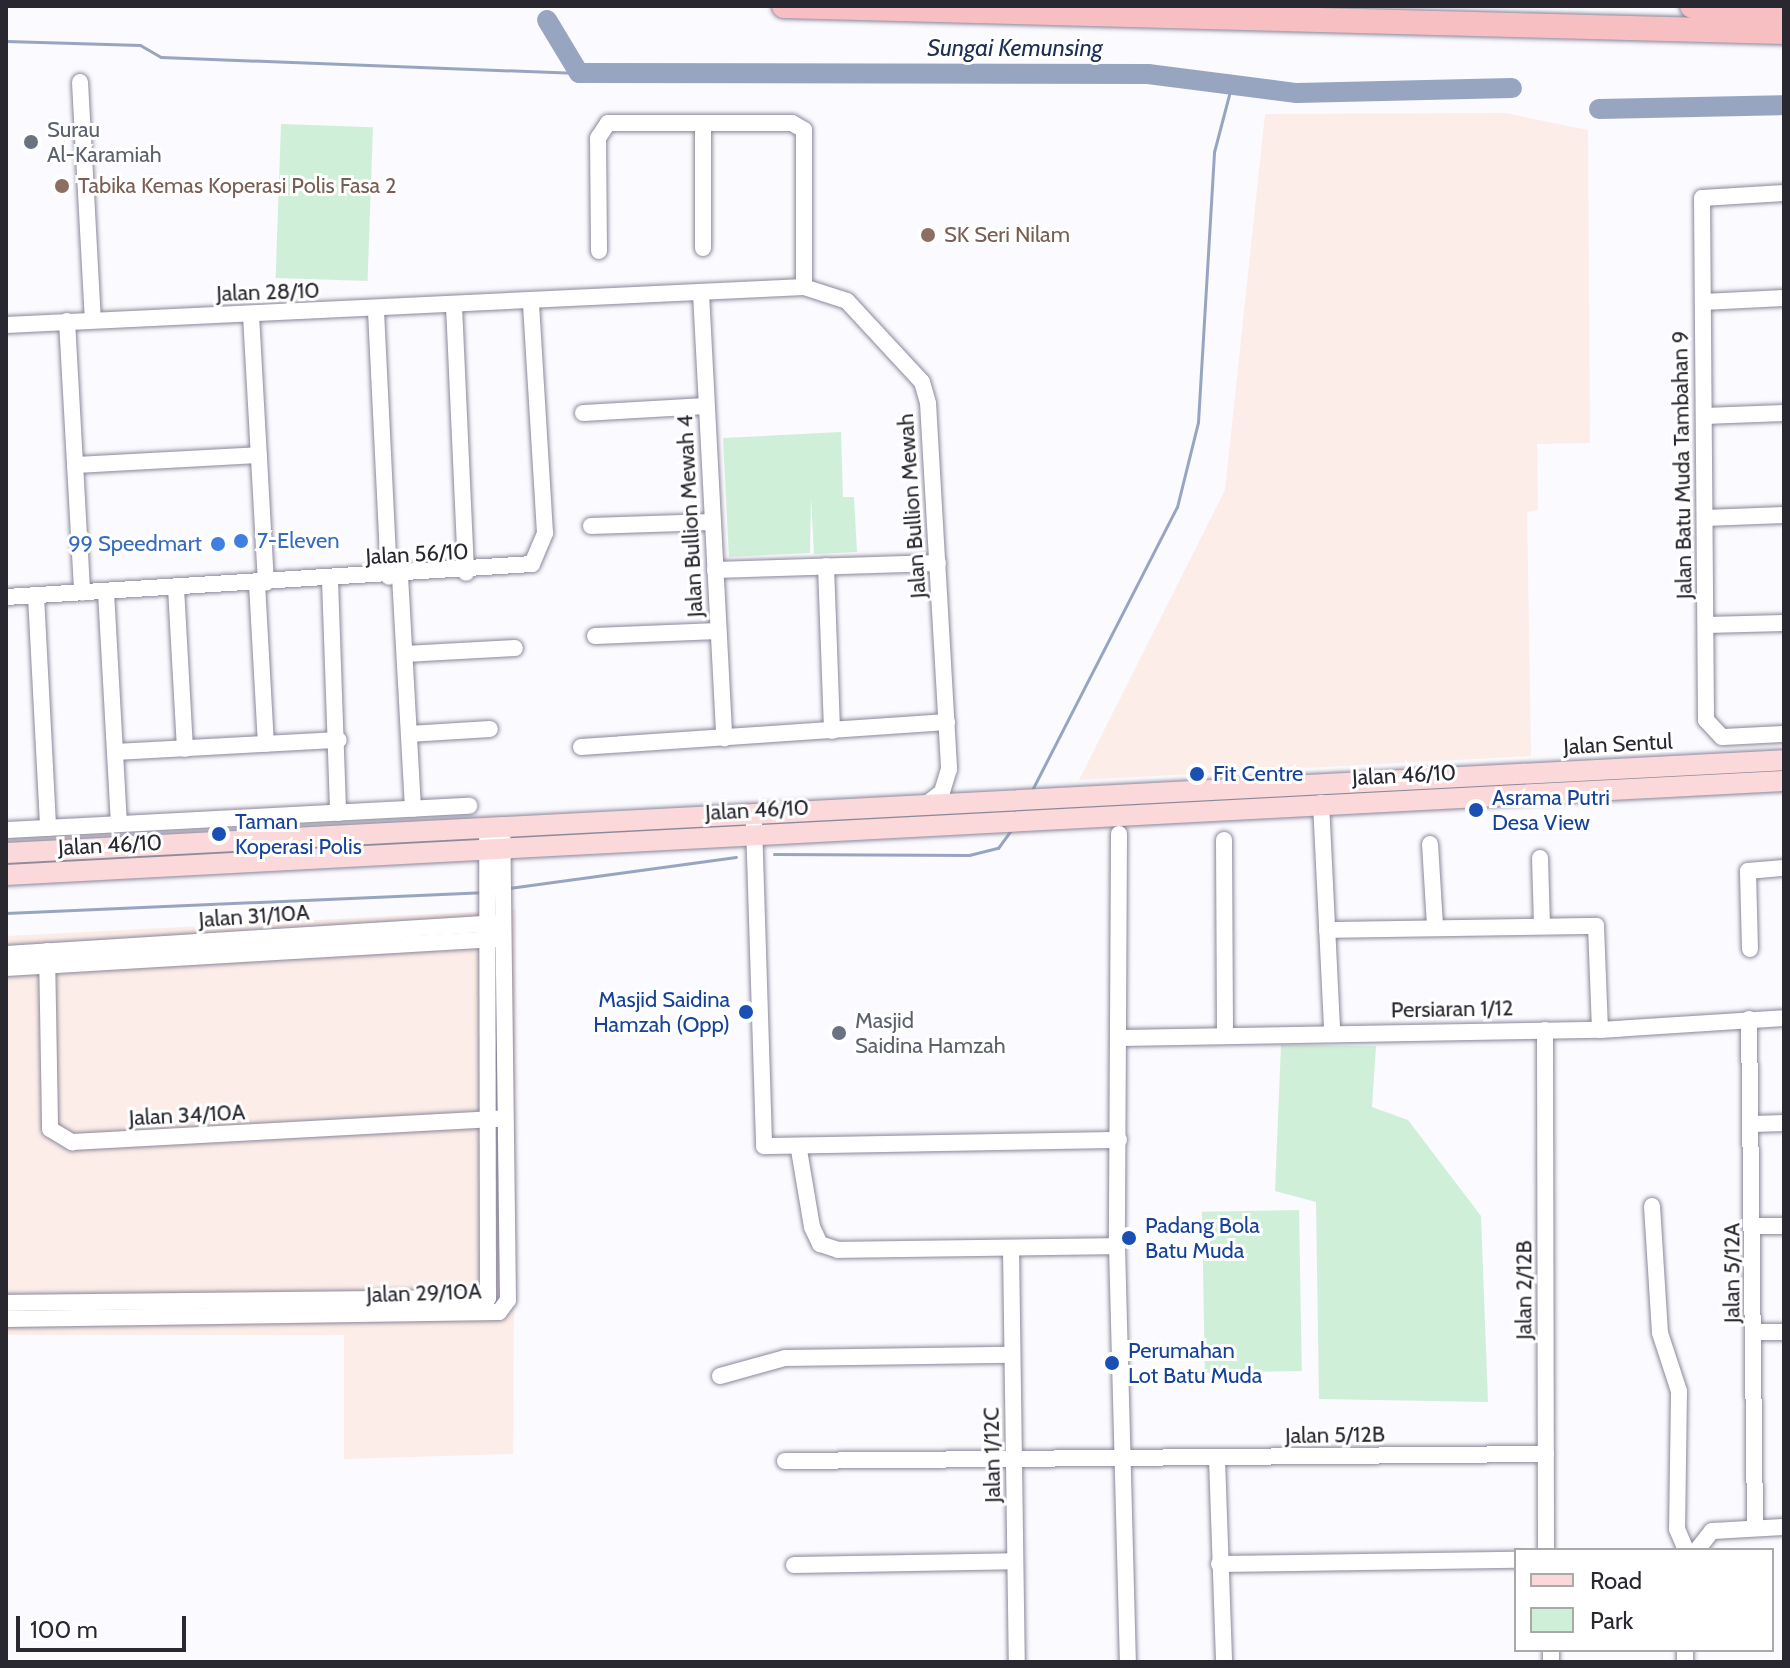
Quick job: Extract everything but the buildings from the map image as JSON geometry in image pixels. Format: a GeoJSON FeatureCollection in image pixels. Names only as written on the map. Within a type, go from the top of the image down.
{"type":"FeatureCollection","features":[{"type":"Feature","properties":{"kind":"highway"},"geometry":{"type":"LineString","coordinates":[[784,6],[1562,23],[1784,32]]}},
{"type":"Feature","properties":{"kind":"highway"},"geometry":{"type":"LineString","coordinates":[[1692,6],[1784,10]]}},
{"type":"Feature","properties":{"kind":"highway"},"geometry":{"type":"LineString","coordinates":[[1562,23],[1784,44]]}},
{"type":"Feature","properties":{"kind":"main road","name":"Jalan Sentul"},"geometry":{"type":"LineString","coordinates":[[1454,776],[1784,760]]}},
{"type":"Feature","properties":{"kind":"main road","name":"Jalan 46/10"},"geometry":{"type":"LineString","coordinates":[[6,853],[1454,776]]}},
{"type":"Feature","properties":{"kind":"main road","name":"Jalan Sentul"},"geometry":{"type":"LineString","coordinates":[[1511,794],[1784,781]]}},
{"type":"Feature","properties":{"kind":"main road","name":"Jalan 46/10"},"geometry":{"type":"LineString","coordinates":[[6,875],[1511,794]]}},
{"type":"Feature","properties":{"kind":"street"},"geometry":{"type":"LineString","coordinates":[[80,82],[93,320]]}},
{"type":"Feature","properties":{"kind":"street"},"geometry":{"type":"LineString","coordinates":[[599,251],[598,138],[608,123],[792,123],[804,130],[804,287]]}},
{"type":"Feature","properties":{"kind":"street"},"geometry":{"type":"LineString","coordinates":[[703,123],[703,248]]}},
{"type":"Feature","properties":{"kind":"street","name":"Jalan Batu Muda Tambahan 9"},"geometry":{"type":"LineString","coordinates":[[1784,193],[1702,198],[1706,625],[1711,731],[1784,734]]}},
{"type":"Feature","properties":{"kind":"street","name":"Jalan Bullion Mewah"},"geometry":{"type":"LineString","coordinates":[[531,302],[804,287],[847,301],[922,382],[938,563],[949,769]]}},
{"type":"Feature","properties":{"kind":"street","name":"Jalan Bullion Mewah 4"},"geometry":{"type":"LineString","coordinates":[[701,293],[724,738]]}},
{"type":"Feature","properties":{"kind":"street"},"geometry":{"type":"LineString","coordinates":[[1703,302],[1784,298]]}},
{"type":"Feature","properties":{"kind":"street","name":"Jalan 28/10"},"geometry":{"type":"LineString","coordinates":[[6,325],[531,302]]}},
{"type":"Feature","properties":{"kind":"street","name":"Jalan 56/10"},"geometry":{"type":"LineString","coordinates":[[6,597],[521,571],[539,559],[545,533],[531,302]]}},
{"type":"Feature","properties":{"kind":"street"},"geometry":{"type":"LineString","coordinates":[[454,306],[466,573]]}},
{"type":"Feature","properties":{"kind":"street"},"geometry":{"type":"LineString","coordinates":[[376,311],[395,576],[405,654],[413,809]]}},
{"type":"Feature","properties":{"kind":"street"},"geometry":{"type":"LineString","coordinates":[[251,315],[259,455],[266,744]]}},
{"type":"Feature","properties":{"kind":"street"},"geometry":{"type":"LineString","coordinates":[[67,321],[82,593]]}},
{"type":"Feature","properties":{"kind":"street"},"geometry":{"type":"LineString","coordinates":[[583,413],[706,406]]}},
{"type":"Feature","properties":{"kind":"street"},"geometry":{"type":"LineString","coordinates":[[1704,416],[1784,413]]}},
{"type":"Feature","properties":{"kind":"street"},"geometry":{"type":"LineString","coordinates":[[75,465],[259,455]]}},
{"type":"Feature","properties":{"kind":"street"},"geometry":{"type":"LineString","coordinates":[[1705,518],[1784,515]]}},
{"type":"Feature","properties":{"kind":"street"},"geometry":{"type":"LineString","coordinates":[[591,526],[712,522]]}},
{"type":"Feature","properties":{"kind":"street"},"geometry":{"type":"LineString","coordinates":[[715,570],[938,563]]}},
{"type":"Feature","properties":{"kind":"street"},"geometry":{"type":"LineString","coordinates":[[826,566],[832,731]]}},
{"type":"Feature","properties":{"kind":"street"},"geometry":{"type":"LineString","coordinates":[[330,580],[339,740],[338,813]]}},
{"type":"Feature","properties":{"kind":"street"},"geometry":{"type":"LineString","coordinates":[[176,588],[185,749]]}},
{"type":"Feature","properties":{"kind":"street"},"geometry":{"type":"LineString","coordinates":[[106,592],[119,824]]}},
{"type":"Feature","properties":{"kind":"street"},"geometry":{"type":"LineString","coordinates":[[36,596],[48,828]]}},
{"type":"Feature","properties":{"kind":"street"},"geometry":{"type":"LineString","coordinates":[[1706,625],[1784,623]]}},
{"type":"Feature","properties":{"kind":"street"},"geometry":{"type":"LineString","coordinates":[[595,636],[718,631]]}},
{"type":"Feature","properties":{"kind":"street"},"geometry":{"type":"LineString","coordinates":[[405,654],[515,648]]}},
{"type":"Feature","properties":{"kind":"street"},"geometry":{"type":"LineString","coordinates":[[581,747],[947,722]]}},
{"type":"Feature","properties":{"kind":"street"},"geometry":{"type":"LineString","coordinates":[[409,734],[490,729]]}},
{"type":"Feature","properties":{"kind":"street"},"geometry":{"type":"LineString","coordinates":[[115,752],[339,740]]}},
{"type":"Feature","properties":{"kind":"street"},"geometry":{"type":"LineString","coordinates":[[949,769],[974,801]]}},
{"type":"Feature","properties":{"kind":"street"},"geometry":{"type":"LineString","coordinates":[[928,803],[942,792],[949,769]]}},
{"type":"Feature","properties":{"kind":"street"},"geometry":{"type":"LineString","coordinates":[[1321,803],[1332,1032]]}},
{"type":"Feature","properties":{"kind":"street","name":"Jalan 46/10"},"geometry":{"type":"LineString","coordinates":[[6,830],[469,806]]}},
{"type":"Feature","properties":{"kind":"street"},"geometry":{"type":"LineString","coordinates":[[753,813],[760,1135],[770,1148],[799,1150],[1119,1140]]}},
{"type":"Feature","properties":{"kind":"street","name":"Jalan 29/10A"},"geometry":{"type":"LineString","coordinates":[[6,1319],[499,1312],[508,1300],[498,1119],[498,931],[494,827]]}},
{"type":"Feature","properties":{"kind":"street"},"geometry":{"type":"LineString","coordinates":[[1119,834],[1121,1038],[1117,1246],[1128,1662]]}},
{"type":"Feature","properties":{"kind":"street"},"geometry":{"type":"LineString","coordinates":[[1224,840],[1225,1035]]}},
{"type":"Feature","properties":{"kind":"street"},"geometry":{"type":"LineString","coordinates":[[1430,844],[1435,926]]}},
{"type":"Feature","properties":{"kind":"street"},"geometry":{"type":"LineString","coordinates":[[1540,858],[1542,925]]}},
{"type":"Feature","properties":{"kind":"street"},"geometry":{"type":"LineString","coordinates":[[1750,949],[1748,871],[1784,868]]}},
{"type":"Feature","properties":{"kind":"street"},"geometry":{"type":"LineString","coordinates":[[1327,930],[1596,926],[1600,1030]]}},
{"type":"Feature","properties":{"kind":"street","name":"Jalan 31/10A"},"geometry":{"type":"LineString","coordinates":[[6,954],[47,958],[498,931]]}},
{"type":"Feature","properties":{"kind":"street","name":"Jalan 31/10A"},"geometry":{"type":"LineString","coordinates":[[6,968],[47,958]]}},
{"type":"Feature","properties":{"kind":"street","name":"Jalan 34/10A"},"geometry":{"type":"LineString","coordinates":[[47,958],[50,1129],[72,1142],[498,1119]]}},
{"type":"Feature","properties":{"kind":"street","name":"Persiaran 1/12"},"geometry":{"type":"LineString","coordinates":[[1121,1038],[1332,1032],[1600,1030],[1784,1018]]}},
{"type":"Feature","properties":{"kind":"street","name":"Jalan 5/12A"},"geometry":{"type":"LineString","coordinates":[[1749,1019],[1753,1124],[1755,1527]]}},
{"type":"Feature","properties":{"kind":"street","name":"Jalan 2/12B"},"geometry":{"type":"LineString","coordinates":[[1545,1030],[1546,1548]]}},
{"type":"Feature","properties":{"kind":"street","name":"Jalan 29/10A"},"geometry":{"type":"LineString","coordinates":[[6,1303],[488,1298],[498,1119]]}},
{"type":"Feature","properties":{"kind":"street"},"geometry":{"type":"LineString","coordinates":[[1753,1124],[1784,1123]]}},
{"type":"Feature","properties":{"kind":"street"},"geometry":{"type":"LineString","coordinates":[[799,1150],[820,1244],[1011,1248],[1117,1246]]}},
{"type":"Feature","properties":{"kind":"street"},"geometry":{"type":"LineString","coordinates":[[1652,1206],[1660,1333],[1679,1391],[1677,1529],[1685,1548]]}},
{"type":"Feature","properties":{"kind":"street"},"geometry":{"type":"LineString","coordinates":[[1754,1226],[1784,1226]]}},
{"type":"Feature","properties":{"kind":"street","name":"Jalan 1/12C"},"geometry":{"type":"LineString","coordinates":[[1011,1248],[1017,1662]]}},
{"type":"Feature","properties":{"kind":"street"},"geometry":{"type":"LineString","coordinates":[[1754,1332],[1784,1332]]}},
{"type":"Feature","properties":{"kind":"street"},"geometry":{"type":"LineString","coordinates":[[720,1376],[785,1358],[1012,1355]]}},
{"type":"Feature","properties":{"kind":"street","name":"Jalan 5/12B"},"geometry":{"type":"LineString","coordinates":[[785,1461],[1124,1461],[1546,1454]]}},
{"type":"Feature","properties":{"kind":"street"},"geometry":{"type":"LineString","coordinates":[[1217,1459],[1224,1662]]}},
{"type":"Feature","properties":{"kind":"street"},"geometry":{"type":"LineString","coordinates":[[1699,1548],[1712,1531],[1784,1527]]}},
{"type":"Feature","properties":{"kind":"street"},"geometry":{"type":"LineString","coordinates":[[1219,1564],[1514,1560]]}},
{"type":"Feature","properties":{"kind":"street"},"geometry":{"type":"LineString","coordinates":[[794,1565],[1015,1561]]}},
{"type":"Feature","properties":{"kind":"shaded area"},"geometry":{"type":"Polygon","coordinates":[[[1505,113],[1588,130],[1590,443],[1537,444],[1538,510],[1527,512],[1531,756],[1079,780],[1225,490],[1265,114],[1505,113]]]}},
{"type":"Feature","properties":{"kind":"shaded area"},"geometry":{"type":"Polygon","coordinates":[[[516,910],[513,1454],[344,1459],[344,1335],[6,1335],[6,936],[516,910]]]}},
{"type":"Feature","properties":{"kind":"green space"},"geometry":{"type":"Polygon","coordinates":[[[281,124],[373,127],[368,281],[276,278],[281,124]]]}},
{"type":"Feature","properties":{"kind":"green space"},"geometry":{"type":"Polygon","coordinates":[[[841,432],[843,497],[854,497],[857,552],[814,554],[811,498],[810,553],[729,557],[723,438],[841,432]]]}},
{"type":"Feature","properties":{"kind":"green space"},"geometry":{"type":"Polygon","coordinates":[[[1281,1045],[1376,1046],[1372,1107],[1408,1120],[1481,1216],[1488,1402],[1319,1399],[1316,1202],[1275,1191],[1281,1045]]]}},
{"type":"Feature","properties":{"kind":"green space"},"geometry":{"type":"Polygon","coordinates":[[[1299,1210],[1302,1371],[1205,1373],[1202,1212],[1299,1210]]]}},
{"type":"Feature","properties":{"kind":"waterway","name":"Sungai Kemunsing"},"geometry":{"type":"LineString","coordinates":[[547,20],[579,73],[1148,74],[1297,93],[1512,88]]}},
{"type":"Feature","properties":{"kind":"waterway"},"geometry":{"type":"LineString","coordinates":[[6,41],[140,45],[161,57],[579,73]]}},
{"type":"Feature","properties":{"kind":"waterway"},"geometry":{"type":"LineString","coordinates":[[1032,790],[1177,507],[1198,422],[1214,152],[1231,87]]}},
{"type":"Feature","properties":{"kind":"waterway","name":"Sungai Kemunsing"},"geometry":{"type":"LineString","coordinates":[[1599,109],[1784,105]]}},
{"type":"Feature","properties":{"kind":"waterway"},"geometry":{"type":"LineString","coordinates":[[774,854],[969,855],[998,848],[1012,829]]}},
{"type":"Feature","properties":{"kind":"waterway"},"geometry":{"type":"LineString","coordinates":[[509,888],[736,857]]}},
{"type":"Feature","properties":{"kind":"waterway"},"geometry":{"type":"LineString","coordinates":[[6,913],[482,892]]}},
{"type":"Feature","properties":{"kind":"place","name":"Surau Al-Karamiah"},"geometry":{"type":"Point","coordinates":[31,142]}},
{"type":"Feature","properties":{"kind":"place","name":"Tabika Kemas Koperasi Polis Fasa 2"},"geometry":{"type":"Point","coordinates":[62,186]}},
{"type":"Feature","properties":{"kind":"place","name":"SK Seri Nilam"},"geometry":{"type":"Point","coordinates":[928,235]}},
{"type":"Feature","properties":{"kind":"place","name":"7-Eleven"},"geometry":{"type":"Point","coordinates":[241,541]}},
{"type":"Feature","properties":{"kind":"place","name":"99 Speedmart"},"geometry":{"type":"Point","coordinates":[218,544]}},
{"type":"Feature","properties":{"kind":"place","name":"Fit Centre"},"geometry":{"type":"Point","coordinates":[1197,774]}},
{"type":"Feature","properties":{"kind":"place","name":"Asrama Putri Desa View"},"geometry":{"type":"Point","coordinates":[1476,810]}},
{"type":"Feature","properties":{"kind":"place","name":"Taman Koperasi Polis"},"geometry":{"type":"Point","coordinates":[219,834]}},
{"type":"Feature","properties":{"kind":"place","name":"Masjid Saidina Hamzah (Opp)"},"geometry":{"type":"Point","coordinates":[746,1012]}},
{"type":"Feature","properties":{"kind":"place","name":"Masjid Saidina Hamzah"},"geometry":{"type":"Point","coordinates":[839,1033]}},
{"type":"Feature","properties":{"kind":"place","name":"Padang Bola Batu Muda"},"geometry":{"type":"Point","coordinates":[1129,1238]}},
{"type":"Feature","properties":{"kind":"place","name":"Perumahan Lot Batu Muda"},"geometry":{"type":"Point","coordinates":[1112,1363]}}]}
